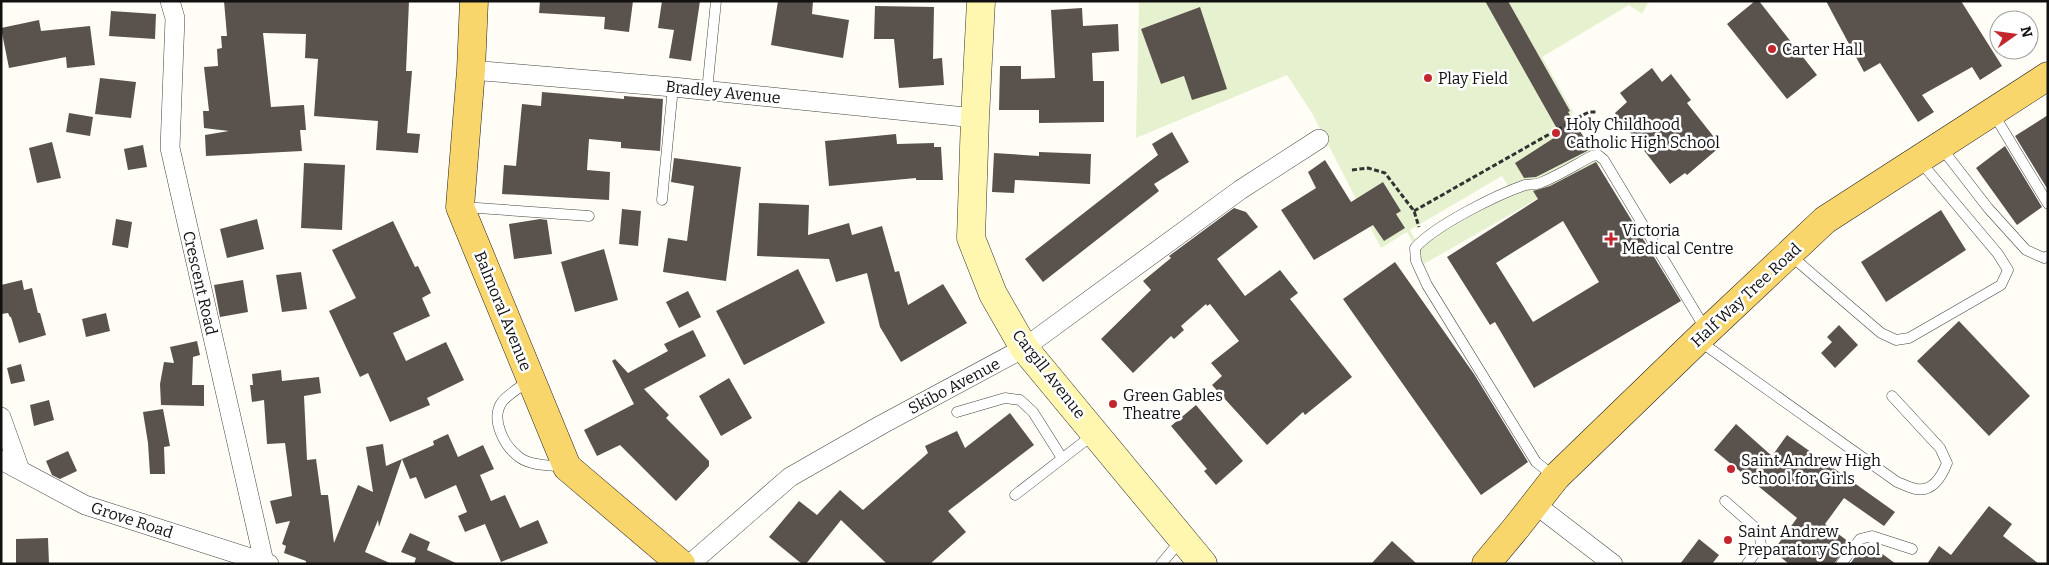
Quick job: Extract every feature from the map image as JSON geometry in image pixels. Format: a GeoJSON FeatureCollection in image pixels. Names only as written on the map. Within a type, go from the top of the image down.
{"type":"FeatureCollection","features":[{"type":"Feature","properties":{"kind":"main road","name":"Balmoral Avenue"},"geometry":{"type":"LineString","coordinates":[[474,1],[471,70],[460,207],[567,467],[681,564]]}},
{"type":"Feature","properties":{"kind":"main road","name":"Cargill Avenue"},"geometry":{"type":"LineString","coordinates":[[981,1],[974,118],[971,238],[992,294],[1024,348],[1203,564]]}},
{"type":"Feature","properties":{"kind":"main road","name":"Half Way Tree Road"},"geometry":{"type":"LineString","coordinates":[[1486,564],[1556,477],[1702,335],[1825,220],[2048,76]]}},
{"type":"Feature","properties":{"kind":"street","name":"Crescent Road"},"geometry":{"type":"LineString","coordinates":[[170,1],[175,18],[170,148],[267,563]]}},
{"type":"Feature","properties":{"kind":"street","name":"Bradley Avenue"},"geometry":{"type":"LineString","coordinates":[[471,70],[673,87],[974,118]]}},
{"type":"Feature","properties":{"kind":"street","name":"Skibo Avenue"},"geometry":{"type":"LineString","coordinates":[[690,564],[790,477],[881,425],[1024,348],[1240,190],[1319,139]]}},
{"type":"Feature","properties":{"kind":"street"},"geometry":{"type":"LineString","coordinates":[[1,417],[20,470]]}},
{"type":"Feature","properties":{"kind":"street","name":"Grove Road"},"geometry":{"type":"LineString","coordinates":[[1,460],[85,505],[267,563]]}},
{"type":"Feature","properties":{"kind":"street"},"geometry":{"type":"LineString","coordinates":[[1535,504],[1613,564]]}},
{"type":"Feature","properties":{"kind":"lane"},"geometry":{"type":"LineString","coordinates":[[707,91],[716,1]]}},
{"type":"Feature","properties":{"kind":"lane"},"geometry":{"type":"LineString","coordinates":[[662,200],[673,87]]}},
{"type":"Feature","properties":{"kind":"lane"},"geometry":{"type":"LineString","coordinates":[[1992,112],[2048,204]]}},
{"type":"Feature","properties":{"kind":"lane"},"geometry":{"type":"LineString","coordinates":[[1788,254],[1881,333],[1896,340],[1909,338],[2001,284],[2008,270],[1929,153]]}},
{"type":"Feature","properties":{"kind":"lane"},"geometry":{"type":"LineString","coordinates":[[1929,153],[1988,208],[2026,250],[2044,258],[2048,256]]}},
{"type":"Feature","properties":{"kind":"lane"},"geometry":{"type":"LineString","coordinates":[[1556,477],[1536,462],[1427,285],[1416,260],[1415,248],[1422,239],[1472,209],[1527,185],[1543,182],[1592,156],[1598,155],[1604,160],[1702,335],[1897,482],[1917,490],[1931,486],[1942,476],[1947,463],[1940,448],[1892,396]]}},
{"type":"Feature","properties":{"kind":"lane"},"geometry":{"type":"LineString","coordinates":[[460,207],[589,216]]}},
{"type":"Feature","properties":{"kind":"lane"},"geometry":{"type":"LineString","coordinates":[[531,379],[502,402],[498,422],[502,437],[519,458],[533,463],[567,467]]}},
{"type":"Feature","properties":{"kind":"lane"},"geometry":{"type":"LineString","coordinates":[[957,412],[1005,398],[1020,400],[1033,412],[1062,458]]}},
{"type":"Feature","properties":{"kind":"lane"},"geometry":{"type":"LineString","coordinates":[[1015,495],[1095,433]]}},
{"type":"Feature","properties":{"kind":"lane"},"geometry":{"type":"LineString","coordinates":[[1725,501],[1759,531],[1760,545],[1747,564]]}},
{"type":"Feature","properties":{"kind":"lane"},"geometry":{"type":"LineString","coordinates":[[1841,564],[1860,539],[1872,536],[1912,549]]}},
{"type":"Feature","properties":{"kind":"lane"},"geometry":{"type":"LineString","coordinates":[[1162,564],[1183,538]]}},
{"type":"Feature","properties":{"kind":"path"},"geometry":{"type":"LineString","coordinates":[[1414,212],[1583,115],[1597,112]]}},
{"type":"Feature","properties":{"kind":"path"},"geometry":{"type":"LineString","coordinates":[[1352,170],[1368,168],[1385,173],[1414,212],[1422,239]]}},
{"type":"Feature","properties":{"kind":"green space"},"geometry":{"type":"Polygon","coordinates":[[[1139,1],[1485,1],[1563,115],[1570,111],[1508,1],[1649,1],[1642,14],[1629,5],[1542,57],[1573,112],[1571,115],[1600,163],[1424,264],[1407,232],[1381,248],[1312,113],[1287,75],[1136,138],[1139,1]],[[1167,19],[1141,29],[1161,84],[1187,75],[1167,19]],[[1502,176],[1410,230],[1419,246],[1512,192],[1502,176]],[[1383,182],[1375,228],[1384,241],[1405,228],[1396,214],[1401,211],[1383,182]]]}},
{"type":"Feature","properties":{"kind":"building"},"geometry":{"type":"Polygon","coordinates":[[[224,1],[409,1],[406,71],[412,71],[407,133],[420,134],[418,153],[376,150],[378,121],[314,116],[318,59],[305,58],[306,34],[263,33],[271,107],[304,105],[306,130],[300,130],[302,151],[206,156],[205,135],[229,131],[204,128],[203,111],[209,111],[204,67],[218,66],[217,49],[222,48],[221,36],[227,36],[224,1]]]}},
{"type":"Feature","properties":{"kind":"building"},"geometry":{"type":"Polygon","coordinates":[[[540,1],[633,1],[629,32],[604,29],[605,17],[539,13],[540,1]]]}},
{"type":"Feature","properties":{"kind":"building"},"geometry":{"type":"Polygon","coordinates":[[[662,1],[700,1],[691,61],[669,58],[674,30],[658,28],[662,1]]]}},
{"type":"Feature","properties":{"kind":"building"},"geometry":{"type":"Polygon","coordinates":[[[778,1],[813,1],[812,14],[849,20],[843,58],[771,45],[778,1]]]}},
{"type":"Feature","properties":{"kind":"building"},"geometry":{"type":"Polygon","coordinates":[[[1485,1],[1508,1],[1570,111],[1568,112],[1591,149],[1536,177],[1524,178],[1515,163],[1560,134],[1485,1]]]}},
{"type":"Feature","properties":{"kind":"building","name":"Carter Hall"},"geometry":{"type":"Polygon","coordinates":[[[1755,1],[1759,1],[1817,75],[1787,99],[1727,24],[1755,1]]]}},
{"type":"Feature","properties":{"kind":"building"},"geometry":{"type":"Polygon","coordinates":[[[1826,1],[1961,1],[1989,45],[1989,60],[1998,60],[2002,66],[1980,80],[1972,67],[1922,95],[1934,112],[1918,122],[1880,63],[1864,72],[1826,1]]]}},
{"type":"Feature","properties":{"kind":"building"},"geometry":{"type":"Polygon","coordinates":[[[875,6],[934,7],[933,59],[942,58],[944,85],[899,88],[894,39],[874,39],[875,6]]]}},
{"type":"Feature","properties":{"kind":"building"},"geometry":{"type":"Polygon","coordinates":[[[1200,7],[1227,89],[1192,100],[1184,76],[1161,84],[1141,29],[1200,7]]]}},
{"type":"Feature","properties":{"kind":"building"},"geometry":{"type":"Polygon","coordinates":[[[1082,8],[1083,26],[1118,24],[1119,51],[1092,53],[1093,81],[1104,81],[1104,122],[1039,123],[1039,110],[999,110],[1000,66],[1021,66],[1021,79],[1055,78],[1051,10],[1082,8]]]}},
{"type":"Feature","properties":{"kind":"building"},"geometry":{"type":"Polygon","coordinates":[[[111,11],[156,14],[155,39],[109,36],[111,11]]]}},
{"type":"Feature","properties":{"kind":"building"},"geometry":{"type":"Polygon","coordinates":[[[39,20],[41,31],[90,26],[95,65],[67,68],[66,57],[9,68],[1,28],[39,20]]]}},
{"type":"Feature","properties":{"kind":"building"},"geometry":{"type":"Polygon","coordinates":[[[1652,68],[1662,82],[1671,74],[1691,100],[1687,103],[1721,146],[1687,175],[1685,173],[1670,184],[1615,113],[1627,102],[1620,93],[1652,68]]]}},
{"type":"Feature","properties":{"kind":"building"},"geometry":{"type":"Polygon","coordinates":[[[100,78],[136,82],[131,118],[95,114],[100,78]]]}},
{"type":"Feature","properties":{"kind":"building"},"geometry":{"type":"Polygon","coordinates":[[[542,92],[624,99],[624,96],[663,99],[660,151],[621,148],[621,142],[589,139],[587,170],[610,172],[609,200],[502,194],[504,165],[516,166],[522,104],[541,106],[542,92]]]}},
{"type":"Feature","properties":{"kind":"building"},"geometry":{"type":"Polygon","coordinates":[[[69,113],[93,117],[90,136],[66,132],[69,113]]]}},
{"type":"Feature","properties":{"kind":"building"},"geometry":{"type":"Polygon","coordinates":[[[2048,115],[2048,190],[2015,136],[2048,115]]]}},
{"type":"Feature","properties":{"kind":"building"},"geometry":{"type":"Polygon","coordinates":[[[1172,132],[1189,162],[1154,184],[1159,191],[1043,282],[1025,259],[1158,155],[1152,144],[1172,132]]]}},
{"type":"Feature","properties":{"kind":"building"},"geometry":{"type":"Polygon","coordinates":[[[896,134],[897,144],[934,143],[934,147],[941,147],[943,180],[916,180],[916,178],[829,186],[825,141],[896,134]]]}},
{"type":"Feature","properties":{"kind":"building"},"geometry":{"type":"Polygon","coordinates":[[[52,142],[61,178],[37,183],[29,148],[52,142]]]}},
{"type":"Feature","properties":{"kind":"building"},"geometry":{"type":"Polygon","coordinates":[[[143,145],[147,167],[128,170],[124,149],[143,145]]]}},
{"type":"Feature","properties":{"kind":"building"},"geometry":{"type":"Polygon","coordinates":[[[2005,146],[2042,207],[2017,225],[1976,168],[2005,146]]]}},
{"type":"Feature","properties":{"kind":"building"},"geometry":{"type":"Polygon","coordinates":[[[1039,152],[1091,154],[1090,184],[1015,180],[1014,193],[992,192],[994,153],[1039,156],[1039,152]]]}},
{"type":"Feature","properties":{"kind":"building"},"geometry":{"type":"Polygon","coordinates":[[[674,158],[741,167],[726,281],[663,272],[668,238],[687,241],[694,186],[671,182],[674,158]]]}},
{"type":"Feature","properties":{"kind":"building"},"geometry":{"type":"Polygon","coordinates":[[[1325,160],[1351,202],[1383,182],[1401,211],[1396,214],[1405,228],[1384,241],[1373,225],[1314,260],[1281,210],[1316,188],[1308,172],[1325,160]]]}},
{"type":"Feature","properties":{"kind":"building","name":"Victoria Medical Centre"},"geometry":{"type":"Polygon","coordinates":[[[1596,162],[1681,301],[1534,388],[1495,322],[1490,325],[1447,257],[1538,199],[1533,191],[1550,186],[1596,162]],[[1563,221],[1496,263],[1533,322],[1599,282],[1563,221]]]}},
{"type":"Feature","properties":{"kind":"building"},"geometry":{"type":"Polygon","coordinates":[[[304,163],[345,165],[342,230],[301,228],[304,163]]]}},
{"type":"Feature","properties":{"kind":"building"},"geometry":{"type":"Polygon","coordinates":[[[759,203],[809,205],[808,235],[849,223],[852,235],[882,226],[895,272],[899,271],[908,305],[943,284],[967,323],[901,362],[880,327],[867,273],[836,282],[829,259],[757,256],[759,203]]]}},
{"type":"Feature","properties":{"kind":"building"},"geometry":{"type":"Polygon","coordinates":[[[1234,208],[1246,212],[1258,227],[1217,259],[1245,296],[1280,270],[1298,293],[1290,299],[1352,377],[1305,415],[1303,412],[1267,445],[1212,385],[1222,376],[1211,363],[1239,341],[1210,304],[1207,306],[1206,304],[1181,326],[1184,330],[1174,339],[1171,336],[1133,373],[1101,339],[1151,290],[1143,281],[1171,258],[1169,256],[1234,208]]]}},
{"type":"Feature","properties":{"kind":"building"},"geometry":{"type":"Polygon","coordinates":[[[622,209],[641,211],[638,246],[619,244],[622,209]]]}},
{"type":"Feature","properties":{"kind":"building"},"geometry":{"type":"Polygon","coordinates":[[[1941,210],[1966,250],[1886,302],[1861,262],[1941,210]]]}},
{"type":"Feature","properties":{"kind":"building"},"geometry":{"type":"Polygon","coordinates":[[[116,219],[132,222],[128,248],[112,245],[116,219]]]}},
{"type":"Feature","properties":{"kind":"building"},"geometry":{"type":"Polygon","coordinates":[[[257,219],[264,249],[227,258],[220,229],[257,219]]]}},
{"type":"Feature","properties":{"kind":"building"},"geometry":{"type":"Polygon","coordinates":[[[540,219],[547,220],[552,254],[514,259],[509,224],[540,219]]]}},
{"type":"Feature","properties":{"kind":"building"},"geometry":{"type":"Polygon","coordinates":[[[393,221],[415,267],[418,266],[431,293],[422,298],[430,316],[393,333],[406,361],[446,342],[464,380],[427,398],[430,405],[390,422],[368,373],[360,377],[329,311],[356,298],[332,250],[393,221]]]}},
{"type":"Feature","properties":{"kind":"building"},"geometry":{"type":"Polygon","coordinates":[[[604,249],[618,300],[575,312],[561,262],[604,249]]]}},
{"type":"Feature","properties":{"kind":"building"},"geometry":{"type":"Polygon","coordinates":[[[1395,262],[1474,374],[1528,462],[1481,495],[1343,299],[1395,262]]]}},
{"type":"Feature","properties":{"kind":"building"},"geometry":{"type":"Polygon","coordinates":[[[798,269],[825,323],[744,365],[716,311],[798,269]]]}},
{"type":"Feature","properties":{"kind":"building"},"geometry":{"type":"Polygon","coordinates":[[[301,272],[307,309],[282,312],[276,275],[301,272]]]}},
{"type":"Feature","properties":{"kind":"building"},"geometry":{"type":"Polygon","coordinates":[[[22,280],[24,290],[32,288],[46,335],[19,343],[11,317],[8,313],[1,314],[1,285],[22,280]]]}},
{"type":"Feature","properties":{"kind":"building"},"geometry":{"type":"Polygon","coordinates":[[[243,280],[248,312],[220,317],[214,285],[243,280]]]}},
{"type":"Feature","properties":{"kind":"building"},"geometry":{"type":"Polygon","coordinates":[[[688,291],[701,317],[679,328],[666,302],[688,291]]]}},
{"type":"Feature","properties":{"kind":"building"},"geometry":{"type":"Polygon","coordinates":[[[106,313],[110,331],[86,337],[82,319],[106,313]]]}},
{"type":"Feature","properties":{"kind":"building"},"geometry":{"type":"Polygon","coordinates":[[[1959,321],[2030,396],[1989,436],[1917,361],[1959,321]]]}},
{"type":"Feature","properties":{"kind":"building"},"geometry":{"type":"Polygon","coordinates":[[[1839,325],[1858,345],[1835,368],[1821,353],[1832,342],[1827,337],[1839,325]]]}},
{"type":"Feature","properties":{"kind":"building"},"geometry":{"type":"Polygon","coordinates":[[[693,330],[706,356],[644,389],[669,415],[666,418],[709,461],[709,466],[676,501],[620,445],[597,456],[584,430],[634,404],[612,361],[615,359],[628,373],[668,351],[664,344],[693,330]]]}},
{"type":"Feature","properties":{"kind":"building"},"geometry":{"type":"Polygon","coordinates":[[[197,341],[200,355],[193,357],[192,385],[204,385],[204,406],[161,405],[160,384],[164,362],[174,363],[170,347],[197,341]]]}},
{"type":"Feature","properties":{"kind":"building"},"geometry":{"type":"Polygon","coordinates":[[[21,364],[25,381],[11,384],[7,368],[21,364]]]}},
{"type":"Feature","properties":{"kind":"building"},"geometry":{"type":"Polygon","coordinates":[[[281,370],[282,381],[319,377],[321,393],[304,396],[307,460],[316,459],[321,495],[328,495],[334,543],[358,485],[373,492],[366,447],[383,444],[386,466],[402,459],[379,527],[378,520],[365,552],[392,564],[306,564],[306,561],[284,553],[286,546],[282,544],[290,521],[276,524],[270,501],[292,496],[285,443],[267,444],[264,400],[252,402],[250,385],[253,385],[252,374],[281,370]]]}},
{"type":"Feature","properties":{"kind":"building"},"geometry":{"type":"Polygon","coordinates":[[[729,378],[752,418],[721,436],[699,396],[729,378]]]}},
{"type":"Feature","properties":{"kind":"building"},"geometry":{"type":"Polygon","coordinates":[[[49,400],[54,420],[34,426],[30,405],[49,400]]]}},
{"type":"Feature","properties":{"kind":"building"},"geometry":{"type":"Polygon","coordinates":[[[1196,405],[1243,461],[1216,485],[1204,471],[1207,469],[1171,426],[1196,405]]]}},
{"type":"Feature","properties":{"kind":"building"},"geometry":{"type":"Polygon","coordinates":[[[163,409],[170,446],[164,447],[165,474],[150,474],[143,412],[163,409]]]}},
{"type":"Feature","properties":{"kind":"building"},"geometry":{"type":"Polygon","coordinates":[[[1010,413],[1034,445],[948,511],[966,532],[930,564],[887,564],[841,520],[806,564],[802,564],[769,537],[799,501],[817,515],[840,490],[863,510],[928,453],[925,446],[957,431],[965,448],[1010,413]]]}},
{"type":"Feature","properties":{"kind":"building"},"geometry":{"type":"Polygon","coordinates":[[[1736,424],[1772,456],[1787,435],[1895,512],[1884,526],[1844,498],[1825,524],[1849,542],[1834,564],[1789,564],[1773,551],[1797,518],[1714,450],[1736,424]]]}},
{"type":"Feature","properties":{"kind":"building"},"geometry":{"type":"Polygon","coordinates":[[[448,434],[458,457],[483,445],[494,469],[480,475],[491,501],[505,495],[520,528],[538,520],[548,543],[501,562],[485,524],[465,532],[458,516],[467,512],[456,485],[425,499],[416,477],[410,479],[402,459],[434,445],[433,441],[448,434]]]}},
{"type":"Feature","properties":{"kind":"building"},"geometry":{"type":"Polygon","coordinates":[[[68,451],[77,471],[60,479],[52,475],[46,461],[68,451]]]}},
{"type":"Feature","properties":{"kind":"building"},"geometry":{"type":"Polygon","coordinates":[[[1989,506],[2012,524],[2003,536],[2039,564],[1927,564],[1939,546],[1951,555],[1989,506]]]}},
{"type":"Feature","properties":{"kind":"building"},"geometry":{"type":"Polygon","coordinates":[[[410,533],[430,542],[427,550],[458,564],[414,564],[416,558],[401,552],[410,533]]]}},
{"type":"Feature","properties":{"kind":"building"},"geometry":{"type":"Polygon","coordinates":[[[48,538],[49,564],[16,564],[16,539],[48,538]]]}},
{"type":"Feature","properties":{"kind":"building"},"geometry":{"type":"Polygon","coordinates":[[[1699,539],[1719,555],[1712,564],[1680,564],[1699,539]]]}},
{"type":"Feature","properties":{"kind":"building"},"geometry":{"type":"Polygon","coordinates":[[[1392,541],[1417,564],[1371,564],[1392,541]]]}},
{"type":"Feature","properties":{"kind":"building"},"geometry":{"type":"Polygon","coordinates":[[[1869,544],[1896,564],[1850,564],[1860,550],[1863,553],[1869,544]]]}},
{"type":"Feature","properties":{"kind":"place","name":"Carter Hall"},"geometry":{"type":"Point","coordinates":[1772,49]}},
{"type":"Feature","properties":{"kind":"place","name":"Play Field"},"geometry":{"type":"Point","coordinates":[1428,78]}},
{"type":"Feature","properties":{"kind":"place","name":"Holy Childhood Catholic High School"},"geometry":{"type":"Point","coordinates":[1556,133]}},
{"type":"Feature","properties":{"kind":"place","name":"Victoria Medical Centre"},"geometry":{"type":"Point","coordinates":[1611,239]}},
{"type":"Feature","properties":{"kind":"place","name":"Green Gables Theatre"},"geometry":{"type":"Point","coordinates":[1113,404]}},
{"type":"Feature","properties":{"kind":"place","name":"Saint Andrew High School for Girls"},"geometry":{"type":"Point","coordinates":[1731,469]}},
{"type":"Feature","properties":{"kind":"place","name":"Saint Andrew Preparatory School"},"geometry":{"type":"Point","coordinates":[1728,540]}}]}
